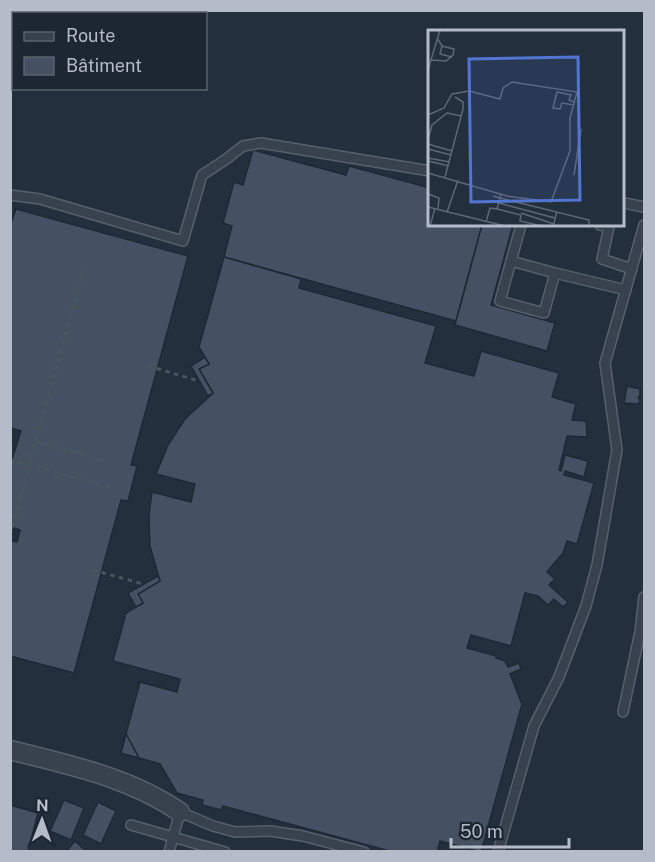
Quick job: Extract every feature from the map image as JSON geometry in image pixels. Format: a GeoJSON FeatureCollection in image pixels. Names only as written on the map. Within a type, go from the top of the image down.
{"type":"FeatureCollection","features":[{"type":"Feature","properties":{"kind":"street"},"geometry":{"type":"LineString","coordinates":[[10,750],[101,774],[144,791],[180,812]]}},
{"type":"Feature","properties":{"kind":"lane"},"geometry":{"type":"LineString","coordinates":[[10,195],[40,199],[183,241],[202,175],[243,146],[261,143],[428,171]]}},
{"type":"Feature","properties":{"kind":"lane"},"geometry":{"type":"LineString","coordinates":[[625,203],[645,207]]}},
{"type":"Feature","properties":{"kind":"lane"},"geometry":{"type":"LineString","coordinates":[[498,852],[534,726],[560,677],[586,606],[597,565],[617,450],[605,363],[645,225]]}},
{"type":"Feature","properties":{"kind":"lane"},"geometry":{"type":"LineString","coordinates":[[521,226],[500,301],[544,313],[555,273]]}},
{"type":"Feature","properties":{"kind":"lane"},"geometry":{"type":"LineString","coordinates":[[604,226],[609,227],[602,259],[632,269]]}},
{"type":"Feature","properties":{"kind":"lane"},"geometry":{"type":"LineString","coordinates":[[511,261],[626,290]]}},
{"type":"Feature","properties":{"kind":"lane"},"geometry":{"type":"LineString","coordinates":[[623,712],[645,597]]}},
{"type":"Feature","properties":{"kind":"lane"},"geometry":{"type":"LineString","coordinates":[[169,852],[180,812],[213,826],[235,832],[270,831],[364,852]]}},
{"type":"Feature","properties":{"kind":"lane"},"geometry":{"type":"LineString","coordinates":[[131,825],[225,852]]}},
{"type":"Feature","properties":{"kind":"path"},"geometry":{"type":"LineString","coordinates":[[10,535],[85,262]]}},
{"type":"Feature","properties":{"kind":"path"},"geometry":{"type":"LineString","coordinates":[[148,366],[200,381]]}},
{"type":"Feature","properties":{"kind":"path"},"geometry":{"type":"LineString","coordinates":[[36,441],[104,459]]}},
{"type":"Feature","properties":{"kind":"path"},"geometry":{"type":"LineString","coordinates":[[10,460],[114,488]]}},
{"type":"Feature","properties":{"kind":"path"},"geometry":{"type":"LineString","coordinates":[[93,570],[143,584]]}},
{"type":"Feature","properties":{"kind":"building"},"geometry":{"type":"Polygon","coordinates":[[[10,10],[31,10],[31,12],[12,12],[12,56],[10,56],[10,10]]]}},
{"type":"Feature","properties":{"kind":"building"},"geometry":{"type":"Polygon","coordinates":[[[253,150],[346,175],[349,166],[428,187],[428,226],[482,226],[456,321],[224,257],[232,226],[223,223],[234,182],[243,185],[253,150]]]}},
{"type":"Feature","properties":{"kind":"building"},"geometry":{"type":"Polygon","coordinates":[[[16,209],[188,256],[131,465],[137,466],[128,501],[121,500],[74,673],[10,656],[10,466],[21,431],[10,428],[10,226],[16,209]],[[14,528],[10,540],[17,542],[20,530],[14,528]]]}},
{"type":"Feature","properties":{"kind":"building"},"geometry":{"type":"Polygon","coordinates":[[[482,226],[513,226],[491,305],[555,323],[547,351],[455,325],[482,226]]]}},
{"type":"Feature","properties":{"kind":"building"},"geometry":{"type":"Polygon","coordinates":[[[224,257],[301,279],[299,288],[436,326],[425,363],[474,376],[481,351],[559,373],[552,397],[576,404],[572,420],[586,421],[587,437],[567,436],[559,470],[561,471],[565,455],[588,461],[584,477],[565,471],[564,475],[594,483],[577,544],[567,541],[563,553],[547,572],[555,579],[549,585],[568,602],[563,607],[554,599],[548,605],[538,596],[525,593],[511,646],[471,635],[467,648],[496,656],[505,661],[508,667],[519,663],[521,669],[510,674],[522,704],[481,852],[440,841],[437,852],[393,852],[223,806],[221,810],[202,805],[203,800],[177,793],[160,764],[139,758],[126,734],[140,682],[177,692],[180,679],[113,661],[126,613],[143,603],[138,594],[160,581],[150,546],[149,515],[152,492],[191,502],[195,484],[156,474],[168,445],[185,419],[213,393],[199,369],[209,364],[199,347],[224,257]]]}},
{"type":"Feature","properties":{"kind":"building"},"geometry":{"type":"Polygon","coordinates":[[[205,357],[209,364],[199,369],[213,393],[208,396],[191,366],[205,357]]]}},
{"type":"Feature","properties":{"kind":"building"},"geometry":{"type":"Polygon","coordinates":[[[627,386],[640,389],[639,404],[624,403],[627,386]]]}},
{"type":"Feature","properties":{"kind":"building"},"geometry":{"type":"Polygon","coordinates":[[[158,576],[160,581],[138,594],[143,603],[136,607],[128,593],[158,576]]]}},
{"type":"Feature","properties":{"kind":"building"},"geometry":{"type":"Polygon","coordinates":[[[126,734],[139,758],[121,753],[126,734]]]}},
{"type":"Feature","properties":{"kind":"building"},"geometry":{"type":"Polygon","coordinates":[[[64,800],[84,808],[71,840],[50,831],[64,800]]]}},
{"type":"Feature","properties":{"kind":"building"},"geometry":{"type":"Polygon","coordinates":[[[98,802],[116,811],[101,844],[83,835],[98,802]]]}},
{"type":"Feature","properties":{"kind":"building"},"geometry":{"type":"Polygon","coordinates":[[[10,805],[38,813],[28,852],[10,852],[10,805]]]}},
{"type":"Feature","properties":{"kind":"building"},"geometry":{"type":"Polygon","coordinates":[[[75,841],[87,852],[66,852],[75,841]]]}}]}
